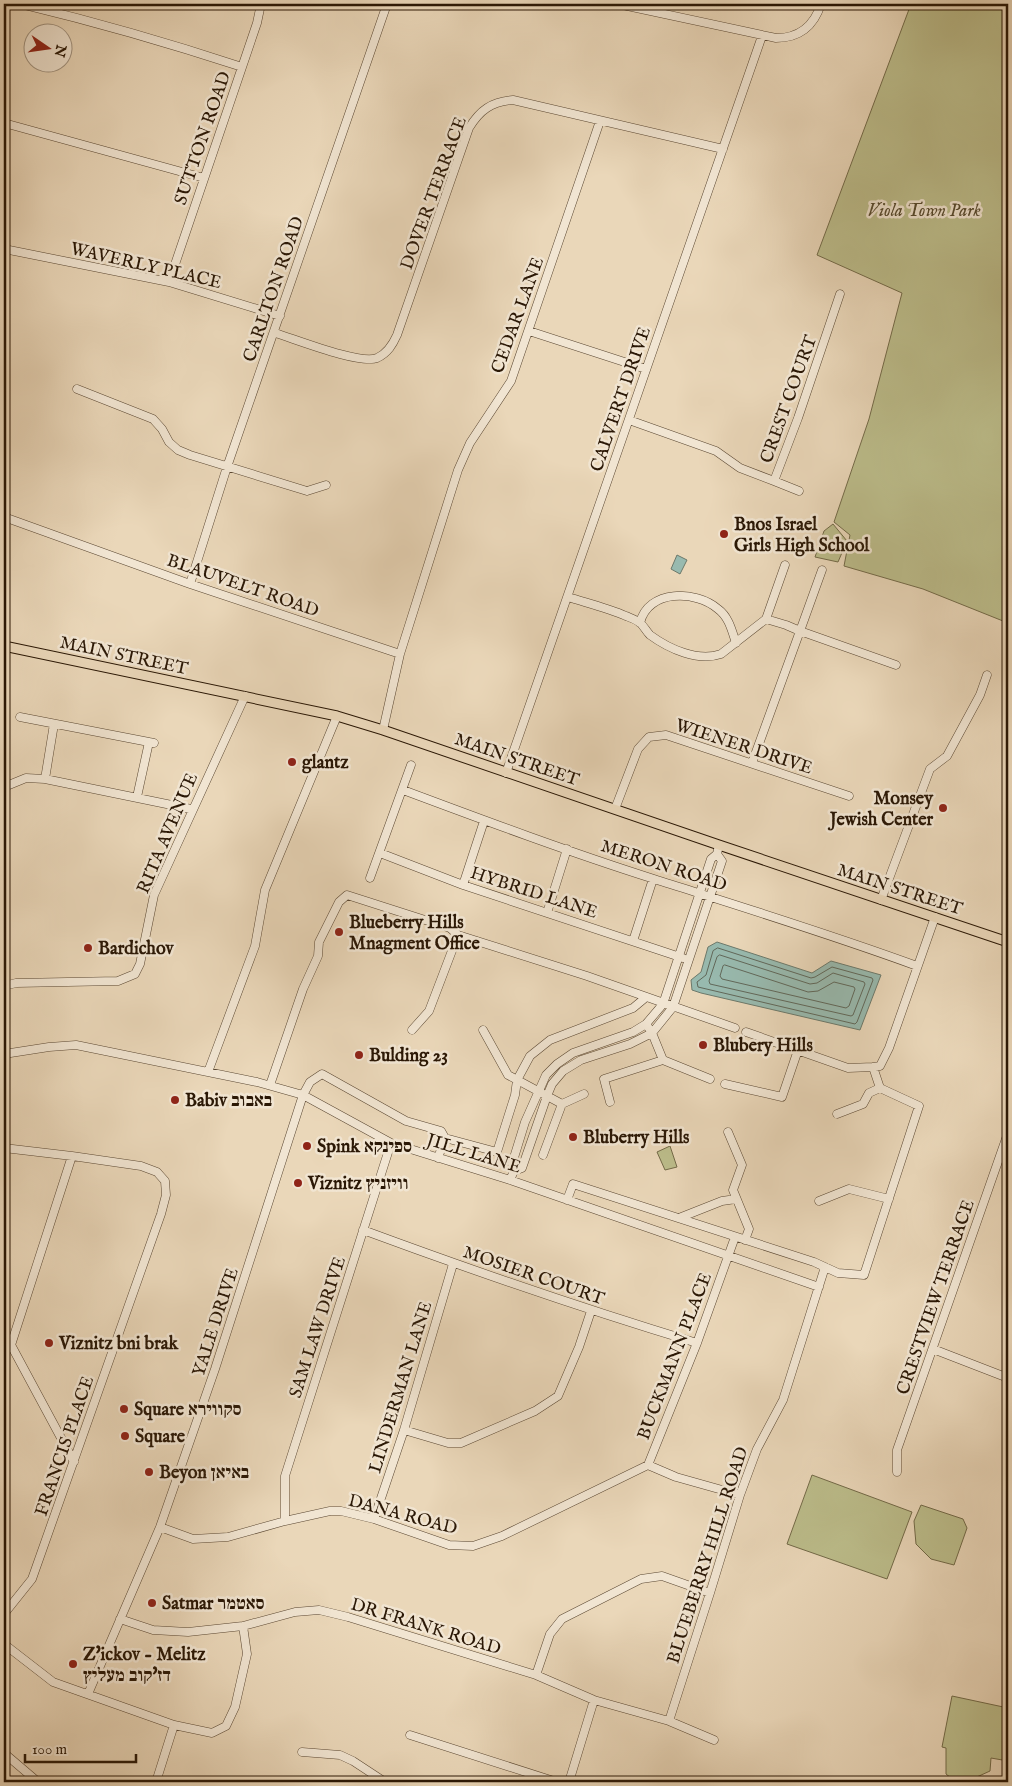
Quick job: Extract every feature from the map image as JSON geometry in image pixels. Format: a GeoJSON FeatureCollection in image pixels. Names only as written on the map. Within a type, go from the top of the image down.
{"type":"FeatureCollection","features":[{"type":"Feature","properties":{"kind":"main road","name":"MAIN STREET"},"geometry":{"type":"LineString","coordinates":[[4,646],[336,716],[383,730],[615,809],[718,850],[935,917],[1008,942]]}},
{"type":"Feature","properties":{"kind":"street"},"geometry":{"type":"LineString","coordinates":[[21,4],[84,19],[242,67]]}},
{"type":"Feature","properties":{"kind":"street","name":"SUTTON ROAD"},"geometry":{"type":"LineString","coordinates":[[169,282],[257,23],[261,4]]}},
{"type":"Feature","properties":{"kind":"street","name":"CARLTON ROAD"},"geometry":{"type":"LineString","coordinates":[[190,584],[227,467],[275,333],[386,4]]}},
{"type":"Feature","properties":{"kind":"street"},"geometry":{"type":"LineString","coordinates":[[618,4],[762,36],[783,38],[804,31],[815,18],[822,4]]}},
{"type":"Feature","properties":{"kind":"street","name":"CALVERT DRIVE"},"geometry":{"type":"LineString","coordinates":[[506,773],[762,36]]}},
{"type":"Feature","properties":{"kind":"street","name":"DOVER TERRACE"},"geometry":{"type":"LineString","coordinates":[[275,333],[359,359],[376,359],[386,353],[397,334],[470,128],[477,116],[492,104],[512,100],[723,149]]}},
{"type":"Feature","properties":{"kind":"street","name":"CEDAR LANE"},"geometry":{"type":"LineString","coordinates":[[400,654],[458,470],[470,442],[511,381],[600,121]]}},
{"type":"Feature","properties":{"kind":"street"},"geometry":{"type":"LineString","coordinates":[[4,123],[204,178]]}},
{"type":"Feature","properties":{"kind":"street","name":"WAVERLY PLACE"},"geometry":{"type":"LineString","coordinates":[[4,249],[169,282],[280,316]]}},
{"type":"Feature","properties":{"kind":"street","name":"CREST COURT"},"geometry":{"type":"LineString","coordinates":[[629,420],[716,451],[740,468],[774,481],[798,418],[840,294]]}},
{"type":"Feature","properties":{"kind":"street"},"geometry":{"type":"LineString","coordinates":[[529,331],[646,369]]}},
{"type":"Feature","properties":{"kind":"street"},"geometry":{"type":"LineString","coordinates":[[77,389],[153,419],[162,429],[169,442],[178,450],[306,491],[326,485]]}},
{"type":"Feature","properties":{"kind":"street"},"geometry":{"type":"LineString","coordinates":[[774,481],[799,491]]}},
{"type":"Feature","properties":{"kind":"street","name":"BLAUVELT ROAD"},"geometry":{"type":"LineString","coordinates":[[4,517],[190,584],[400,654]]}},
{"type":"Feature","properties":{"kind":"street"},"geometry":{"type":"LineString","coordinates":[[568,597],[626,616],[640,623],[647,632],[659,641],[680,651],[702,657],[713,657],[722,654],[766,619],[784,565]]}},
{"type":"Feature","properties":{"kind":"street"},"geometry":{"type":"LineString","coordinates":[[752,763],[822,570]]}},
{"type":"Feature","properties":{"kind":"street"},"geometry":{"type":"LineString","coordinates":[[640,623],[642,614],[658,600],[668,597],[692,596],[712,604],[720,610],[730,624],[736,643]]}},
{"type":"Feature","properties":{"kind":"street"},"geometry":{"type":"LineString","coordinates":[[766,619],[896,665]]}},
{"type":"Feature","properties":{"kind":"street"},"geometry":{"type":"LineString","coordinates":[[383,730],[400,654]]}},
{"type":"Feature","properties":{"kind":"street"},"geometry":{"type":"LineString","coordinates":[[881,900],[930,769],[947,756],[980,695],[987,675]]}},
{"type":"Feature","properties":{"kind":"street","name":"RITA AVENUE"},"geometry":{"type":"LineString","coordinates":[[4,986],[16,983],[118,981],[135,974],[140,964],[154,894],[245,696]]}},
{"type":"Feature","properties":{"kind":"street"},"geometry":{"type":"LineString","coordinates":[[208,1072],[255,946],[265,890],[336,716]]}},
{"type":"Feature","properties":{"kind":"street"},"geometry":{"type":"LineString","coordinates":[[20,717],[152,743],[137,797]]}},
{"type":"Feature","properties":{"kind":"street"},"geometry":{"type":"LineString","coordinates":[[45,778],[54,724]]}},
{"type":"Feature","properties":{"kind":"street","name":"WIENER DRIVE"},"geometry":{"type":"LineString","coordinates":[[615,809],[638,749],[649,737],[666,735],[849,796]]}},
{"type":"Feature","properties":{"kind":"street"},"geometry":{"type":"LineString","coordinates":[[370,878],[411,765]]}},
{"type":"Feature","properties":{"kind":"street"},"geometry":{"type":"LineString","coordinates":[[4,787],[26,778],[45,778],[192,809]]}},
{"type":"Feature","properties":{"kind":"street","name":"MERON ROAD"},"geometry":{"type":"LineString","coordinates":[[403,790],[484,821],[653,879],[711,896],[917,966]]}},
{"type":"Feature","properties":{"kind":"street"},"geometry":{"type":"LineString","coordinates":[[463,885],[484,821]]}},
{"type":"Feature","properties":{"kind":"street"},"geometry":{"type":"LineString","coordinates":[[547,913],[568,849]]}},
{"type":"Feature","properties":{"kind":"street"},"geometry":{"type":"LineString","coordinates":[[510,1180],[514,1171],[512,1164],[526,1122],[546,1075],[557,1064],[573,1053],[632,1032],[646,1024],[663,1004],[711,859],[718,850]]}},
{"type":"Feature","properties":{"kind":"street"},"geometry":{"type":"LineString","coordinates":[[514,1171],[522,1168],[546,1096],[552,1084],[563,1071],[580,1060],[630,1044],[652,1033],[673,1007],[722,861],[718,850]]}},
{"type":"Feature","properties":{"kind":"street","name":"HYBRID LANE"},"geometry":{"type":"LineString","coordinates":[[380,854],[463,885],[689,960]]}},
{"type":"Feature","properties":{"kind":"street"},"geometry":{"type":"LineString","coordinates":[[633,940],[653,879]]}},
{"type":"Feature","properties":{"kind":"street"},"geometry":{"type":"LineString","coordinates":[[270,1085],[303,989],[318,956],[318,942],[339,902],[347,895],[450,928],[458,935],[587,976],[645,998],[735,1028]]}},
{"type":"Feature","properties":{"kind":"street"},"geometry":{"type":"LineString","coordinates":[[880,1088],[876,1067],[889,1048],[935,917]]}},
{"type":"Feature","properties":{"kind":"street"},"geometry":{"type":"LineString","coordinates":[[412,1030],[429,1011],[458,935]]}},
{"type":"Feature","properties":{"kind":"street"},"geometry":{"type":"LineString","coordinates":[[444,1138],[497,1152],[516,1095],[517,1080],[530,1056],[550,1040],[633,1008],[645,998]]}},
{"type":"Feature","properties":{"kind":"street"},"geometry":{"type":"LineString","coordinates":[[646,1024],[664,1060]]}},
{"type":"Feature","properties":{"kind":"street"},"geometry":{"type":"LineString","coordinates":[[483,1030],[508,1075],[562,1104]]}},
{"type":"Feature","properties":{"kind":"street"},"geometry":{"type":"LineString","coordinates":[[746,1032],[848,1068],[876,1067]]}},
{"type":"Feature","properties":{"kind":"street","name":"JILL LANE"},"geometry":{"type":"LineString","coordinates":[[4,1054],[76,1045],[270,1085],[304,1095],[391,1143],[510,1180],[819,1287]]}},
{"type":"Feature","properties":{"kind":"street"},"geometry":{"type":"LineString","coordinates":[[725,1084],[782,1097],[798,1050]]}},
{"type":"Feature","properties":{"kind":"street"},"geometry":{"type":"LineString","coordinates":[[610,1102],[604,1079],[664,1060],[710,1079]]}},
{"type":"Feature","properties":{"kind":"street"},"geometry":{"type":"LineString","coordinates":[[304,1095],[310,1082],[322,1074],[406,1121],[441,1131],[444,1138],[438,1158]]}},
{"type":"Feature","properties":{"kind":"street"},"geometry":{"type":"LineString","coordinates":[[567,1200],[573,1184],[814,1262],[838,1273],[864,1276],[919,1106],[880,1088],[869,1093],[863,1104],[837,1114]]}},
{"type":"Feature","properties":{"kind":"street"},"geometry":{"type":"LineString","coordinates":[[543,1154],[562,1104],[584,1094]]}},
{"type":"Feature","properties":{"kind":"street","name":"YALE DRIVE"},"geometry":{"type":"LineString","coordinates":[[88,1694],[160,1527],[215,1369],[304,1095]]}},
{"type":"Feature","properties":{"kind":"street"},"geometry":{"type":"LineString","coordinates":[[728,1132],[742,1165],[733,1190],[749,1230],[745,1240]]}},
{"type":"Feature","properties":{"kind":"street","name":"CRESTVIEW TERRACE"},"geometry":{"type":"LineString","coordinates":[[897,1472],[897,1450],[1008,1133]]}},
{"type":"Feature","properties":{"kind":"street","name":"SAM LAW DRIVE"},"geometry":{"type":"LineString","coordinates":[[284,1521],[284,1476],[391,1143]]}},
{"type":"Feature","properties":{"kind":"street","name":"FRANCIS PLACE"},"geometry":{"type":"LineString","coordinates":[[4,1148],[140,1166],[157,1172],[165,1181],[166,1195],[162,1214],[32,1579],[4,1614]]}},
{"type":"Feature","properties":{"kind":"street"},"geometry":{"type":"LineString","coordinates":[[10,1345],[72,1156]]}},
{"type":"Feature","properties":{"kind":"street"},"geometry":{"type":"LineString","coordinates":[[819,1201],[849,1188],[889,1199]]}},
{"type":"Feature","properties":{"kind":"street"},"geometry":{"type":"LineString","coordinates":[[679,1218],[722,1201],[736,1199]]}},
{"type":"Feature","properties":{"kind":"street","name":"MOSIER COURT"},"geometry":{"type":"LineString","coordinates":[[363,1230],[453,1264],[591,1311],[697,1344]]}},
{"type":"Feature","properties":{"kind":"street","name":"BUCKMANN PLACE"},"geometry":{"type":"LineString","coordinates":[[648,1465],[697,1344],[735,1237]]}},
{"type":"Feature","properties":{"kind":"street","name":"LINDERMAN LANE"},"geometry":{"type":"LineString","coordinates":[[374,1520],[404,1430],[453,1264]]}},
{"type":"Feature","properties":{"kind":"street","name":"BLUEBERRY HILL ROAD"},"geometry":{"type":"LineString","coordinates":[[668,1721],[740,1495],[757,1449],[783,1400],[825,1267]]}},
{"type":"Feature","properties":{"kind":"street"},"geometry":{"type":"LineString","coordinates":[[404,1430],[448,1443],[461,1443],[535,1411],[558,1396],[579,1347],[591,1311]]}},
{"type":"Feature","properties":{"kind":"street"},"geometry":{"type":"LineString","coordinates":[[4,1339],[10,1345],[74,1462]]}},
{"type":"Feature","properties":{"kind":"street"},"geometry":{"type":"LineString","coordinates":[[933,1349],[1008,1378]]}},
{"type":"Feature","properties":{"kind":"street"},"geometry":{"type":"LineString","coordinates":[[648,1465],[676,1477],[740,1495]]}},
{"type":"Feature","properties":{"kind":"street","name":"DANA ROAD"},"geometry":{"type":"LineString","coordinates":[[160,1527],[193,1538],[228,1537],[284,1521],[330,1511],[341,1511],[449,1545],[473,1546],[502,1536],[648,1465]]}},
{"type":"Feature","properties":{"kind":"street"},"geometry":{"type":"LineString","coordinates":[[536,1675],[550,1634],[562,1619],[641,1578],[662,1576],[710,1593]]}},
{"type":"Feature","properties":{"kind":"street","name":"DR FRANK ROAD"},"geometry":{"type":"LineString","coordinates":[[120,1619],[153,1630],[188,1632],[243,1626],[295,1612],[319,1610],[536,1675],[594,1700],[668,1721],[714,1740]]}},
{"type":"Feature","properties":{"kind":"street"},"geometry":{"type":"LineString","coordinates":[[4,1644],[53,1682],[174,1725],[212,1733],[226,1726],[236,1706],[247,1654],[243,1626]]}},
{"type":"Feature","properties":{"kind":"street"},"geometry":{"type":"LineString","coordinates":[[569,1782],[594,1700]]}},
{"type":"Feature","properties":{"kind":"street"},"geometry":{"type":"LineString","coordinates":[[156,1782],[174,1725]]}},
{"type":"Feature","properties":{"kind":"street"},"geometry":{"type":"LineString","coordinates":[[410,1736],[556,1782]]}},
{"type":"Feature","properties":{"kind":"street"},"geometry":{"type":"LineString","coordinates":[[302,1752],[340,1755],[353,1761],[385,1782]]}},
{"type":"Feature","properties":{"kind":"street"},"geometry":{"type":"LineString","coordinates":[[4,1753],[38,1782]]}},
{"type":"Feature","properties":{"kind":"green space","name":"Viola Town Park"},"geometry":{"type":"Polygon","coordinates":[[[911,4],[1008,4],[1008,623],[923,589],[844,566],[850,535],[834,522],[869,419],[902,293],[817,255],[911,4]]]}},
{"type":"Feature","properties":{"kind":"green space"},"geometry":{"type":"Polygon","coordinates":[[[833,524],[847,541],[838,562],[815,557],[824,531],[833,524]]]}},
{"type":"Feature","properties":{"kind":"green space"},"geometry":{"type":"Polygon","coordinates":[[[670,1146],[677,1167],[665,1170],[657,1152],[670,1146]]]}},
{"type":"Feature","properties":{"kind":"green space"},"geometry":{"type":"Polygon","coordinates":[[[812,1475],[912,1512],[887,1579],[787,1544],[812,1475]]]}},
{"type":"Feature","properties":{"kind":"green space"},"geometry":{"type":"Polygon","coordinates":[[[921,1505],[963,1519],[967,1528],[954,1565],[931,1559],[916,1544],[914,1521],[921,1505]]]}},
{"type":"Feature","properties":{"kind":"green space"},"geometry":{"type":"Polygon","coordinates":[[[952,1696],[1008,1708],[1008,1761],[991,1758],[990,1771],[968,1781],[956,1782],[946,1774],[946,1748],[942,1747],[952,1696]]]}},
{"type":"Feature","properties":{"kind":"water"},"geometry":{"type":"Polygon","coordinates":[[[677,555],[687,560],[680,574],[671,569],[677,555]]]}},
{"type":"Feature","properties":{"kind":"water"},"geometry":{"type":"Polygon","coordinates":[[[717,942],[812,973],[831,961],[881,975],[860,1030],[692,990],[691,980],[701,972],[708,947],[717,942]]]}},
{"type":"Feature","properties":{"kind":"place","name":"Bnos Israel Girls High School"},"geometry":{"type":"Point","coordinates":[724,534]}},
{"type":"Feature","properties":{"kind":"place","name":"glantz"},"geometry":{"type":"Point","coordinates":[292,762]}},
{"type":"Feature","properties":{"kind":"place","name":"Monsey Jewish Center"},"geometry":{"type":"Point","coordinates":[943,808]}},
{"type":"Feature","properties":{"kind":"place","name":"Blueberry Hills Mnagment Office"},"geometry":{"type":"Point","coordinates":[339,932]}},
{"type":"Feature","properties":{"kind":"place","name":"Bardichov"},"geometry":{"type":"Point","coordinates":[88,948]}},
{"type":"Feature","properties":{"kind":"place","name":"Blubery Hills"},"geometry":{"type":"Point","coordinates":[703,1045]}},
{"type":"Feature","properties":{"kind":"place","name":"Bulding 23"},"geometry":{"type":"Point","coordinates":[359,1055]}},
{"type":"Feature","properties":{"kind":"place","name":"Babiv באבוב"},"geometry":{"type":"Point","coordinates":[175,1100]}},
{"type":"Feature","properties":{"kind":"place","name":"Bluberry Hills"},"geometry":{"type":"Point","coordinates":[573,1137]}},
{"type":"Feature","properties":{"kind":"place","name":"Spink ספינקא"},"geometry":{"type":"Point","coordinates":[307,1146]}},
{"type":"Feature","properties":{"kind":"place","name":"Viznitz וויזניץ"},"geometry":{"type":"Point","coordinates":[298,1183]}},
{"type":"Feature","properties":{"kind":"place","name":"Viznitz bni brak"},"geometry":{"type":"Point","coordinates":[49,1343]}},
{"type":"Feature","properties":{"kind":"place","name":"Square סקווירא"},"geometry":{"type":"Point","coordinates":[124,1409]}},
{"type":"Feature","properties":{"kind":"place","name":"Square"},"geometry":{"type":"Point","coordinates":[125,1436]}},
{"type":"Feature","properties":{"kind":"place","name":"Beyon באיאן"},"geometry":{"type":"Point","coordinates":[149,1472]}},
{"type":"Feature","properties":{"kind":"place","name":"Satmar סאטמר"},"geometry":{"type":"Point","coordinates":[152,1603]}},
{"type":"Feature","properties":{"kind":"place","name":"Z'ickov - Melitz דז'קוב מעליץ"},"geometry":{"type":"Point","coordinates":[73,1664]}}]}
